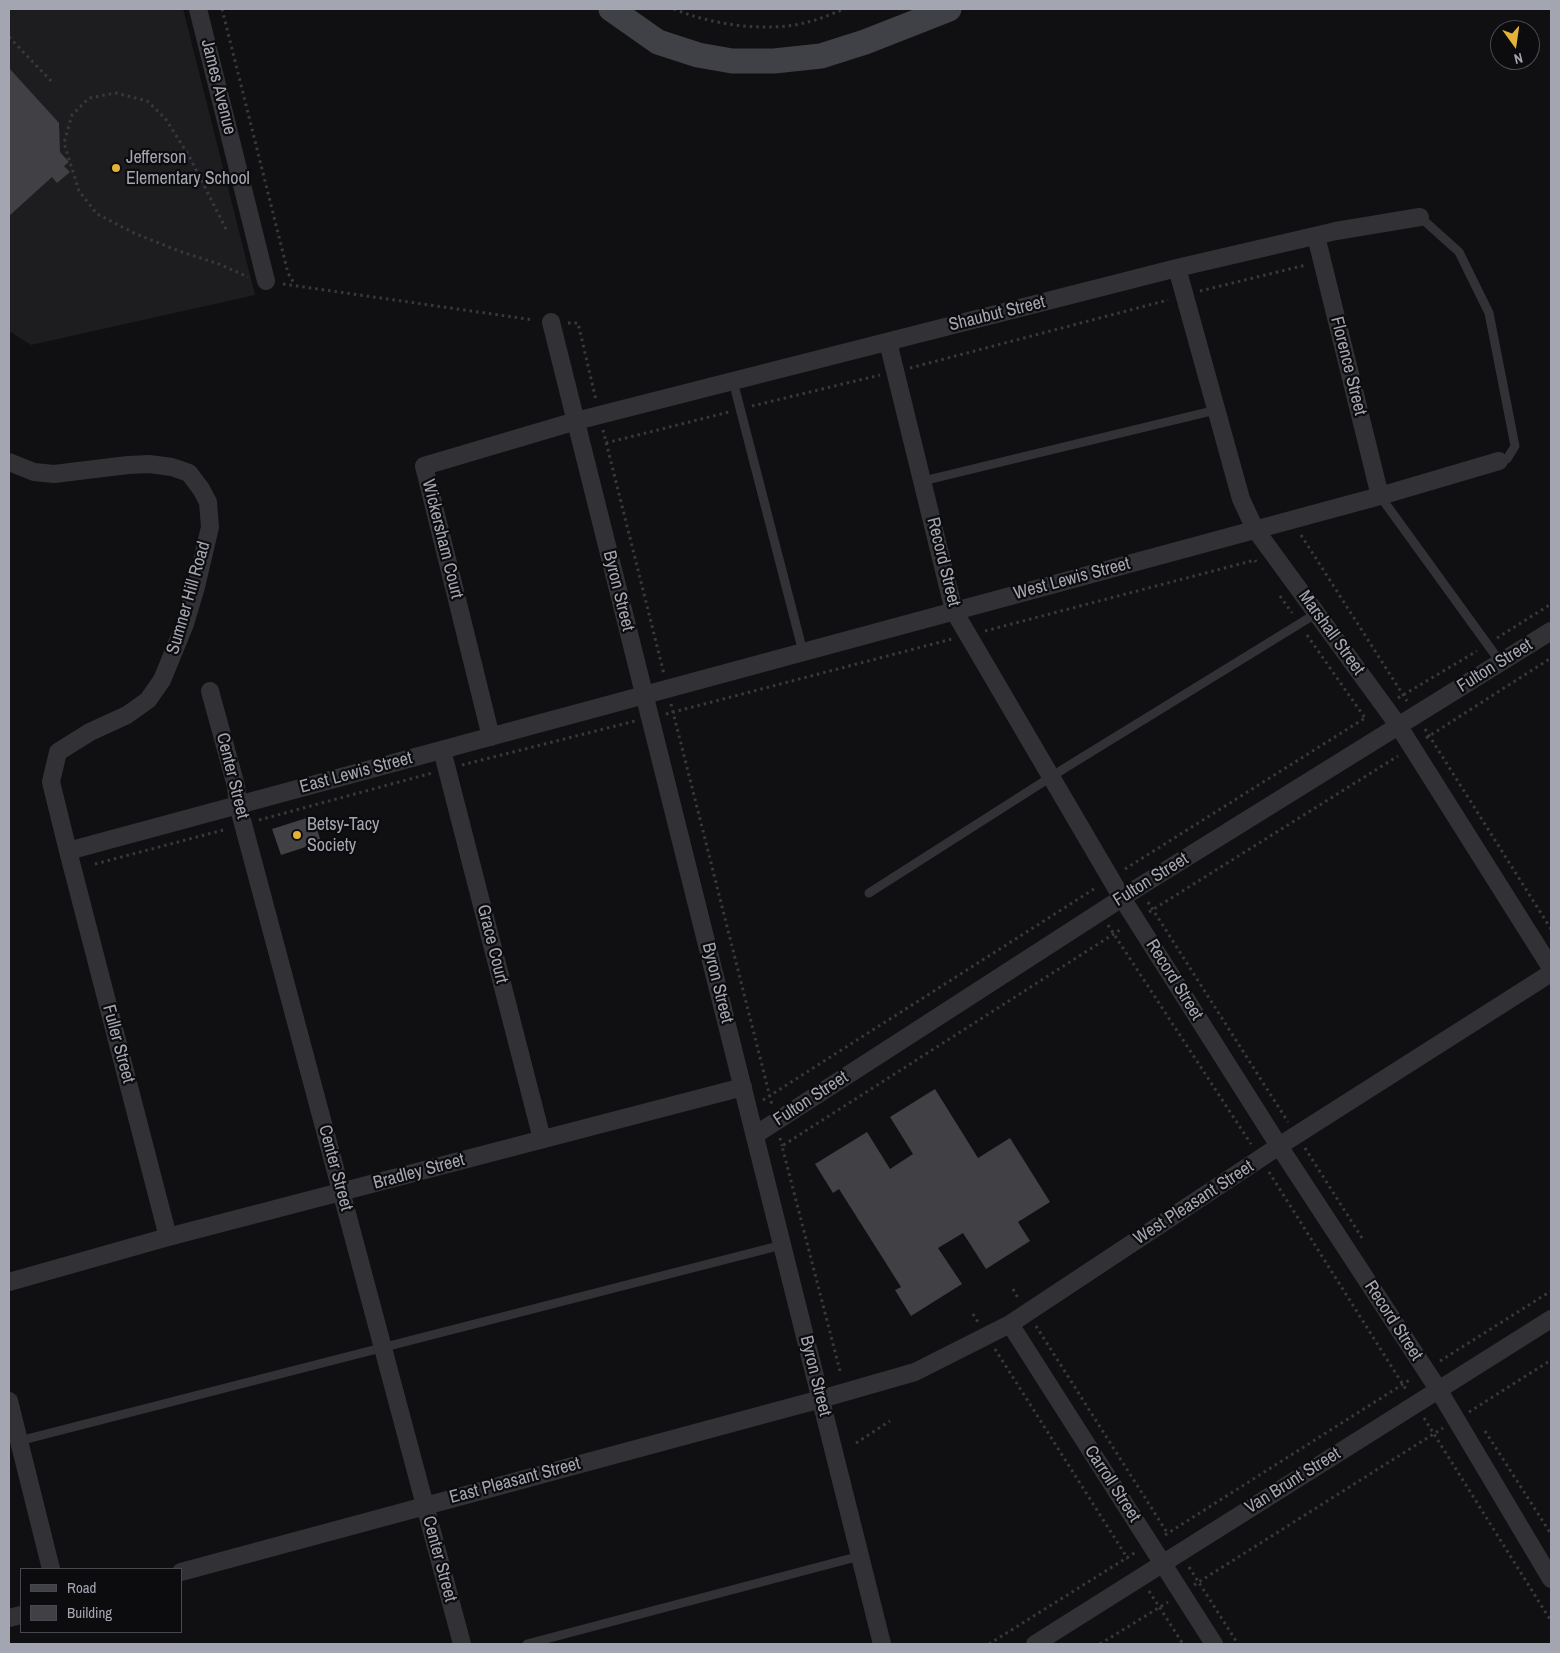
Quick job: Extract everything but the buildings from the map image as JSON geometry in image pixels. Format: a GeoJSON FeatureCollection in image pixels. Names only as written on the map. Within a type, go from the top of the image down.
{"type":"FeatureCollection","features":[{"type":"Feature","properties":{"kind":"street","name":"James Avenue"},"geometry":{"type":"LineString","coordinates":[[198,9],[266,281]]}},
{"type":"Feature","properties":{"kind":"street"},"geometry":{"type":"LineString","coordinates":[[611,9],[658,42],[698,55],[732,61],[766,61],[820,56],[865,42],[949,9]]}},
{"type":"Feature","properties":{"kind":"street","name":"Shaubut Street"},"geometry":{"type":"LineString","coordinates":[[576,421],[1177,268],[1336,231],[1420,217]]}},
{"type":"Feature","properties":{"kind":"street","name":"Florence Street"},"geometry":{"type":"LineString","coordinates":[[1316,236],[1380,496]]}},
{"type":"Feature","properties":{"kind":"street","name":"Marshall Street"},"geometry":{"type":"LineString","coordinates":[[1177,268],[1241,499],[1256,529],[1398,725],[1551,968]]}},
{"type":"Feature","properties":{"kind":"street","name":"Byron Street"},"geometry":{"type":"LineString","coordinates":[[551,322],[882,1644]]}},
{"type":"Feature","properties":{"kind":"street","name":"Record Street"},"geometry":{"type":"LineString","coordinates":[[888,342],[954,611],[1122,898],[1279,1146],[1438,1389],[1551,1578]]}},
{"type":"Feature","properties":{"kind":"street","name":"Wickersham Court"},"geometry":{"type":"LineString","coordinates":[[491,737],[424,466],[576,421]]}},
{"type":"Feature","properties":{"kind":"street","name":"West Lewis Street"},"geometry":{"type":"LineString","coordinates":[[644,695],[1380,496],[1499,461]]}},
{"type":"Feature","properties":{"kind":"street","name":"Sumner Hill Road"},"geometry":{"type":"LineString","coordinates":[[9,462],[34,472],[54,474],[128,465],[149,464],[172,467],[189,473],[201,488],[208,502],[210,527],[196,587],[185,624],[162,680],[148,700],[127,715],[90,732],[58,752],[51,782],[68,852]]}},
{"type":"Feature","properties":{"kind":"street","name":"Fulton Street"},"geometry":{"type":"LineString","coordinates":[[755,1135],[1139,887],[1551,631]]}},
{"type":"Feature","properties":{"kind":"street","name":"Center Street"},"geometry":{"type":"LineString","coordinates":[[210,691],[236,786],[243,824],[462,1644]]}},
{"type":"Feature","properties":{"kind":"street","name":"East Lewis Street"},"geometry":{"type":"LineString","coordinates":[[68,852],[644,695]]}},
{"type":"Feature","properties":{"kind":"street","name":"Grace Court"},"geometry":{"type":"LineString","coordinates":[[442,750],[542,1139]]}},
{"type":"Feature","properties":{"kind":"street","name":"Fuller Street"},"geometry":{"type":"LineString","coordinates":[[68,852],[168,1237]]}},
{"type":"Feature","properties":{"kind":"street","name":"West Pleasant Street"},"geometry":{"type":"LineString","coordinates":[[821,1399],[915,1372],[1010,1324],[1260,1158],[1551,974]]}},
{"type":"Feature","properties":{"kind":"street","name":"Bradley Street"},"geometry":{"type":"LineString","coordinates":[[9,1282],[168,1237],[743,1088]]}},
{"type":"Feature","properties":{"kind":"street","name":"Van Brunt Street"},"geometry":{"type":"LineString","coordinates":[[1035,1644],[1551,1319]]}},
{"type":"Feature","properties":{"kind":"street","name":"Carroll Street"},"geometry":{"type":"LineString","coordinates":[[1010,1324],[1214,1644]]}},
{"type":"Feature","properties":{"kind":"street","name":"East Pleasant Street"},"geometry":{"type":"LineString","coordinates":[[182,1572],[821,1399]]}},
{"type":"Feature","properties":{"kind":"street"},"geometry":{"type":"LineString","coordinates":[[9,1402],[51,1568]]}},
{"type":"Feature","properties":{"kind":"lane"},"geometry":{"type":"LineString","coordinates":[[1420,217],[1459,252],[1489,313],[1515,446],[1507,459],[1499,461]]}},
{"type":"Feature","properties":{"kind":"lane"},"geometry":{"type":"LineString","coordinates":[[733,381],[803,652]]}},
{"type":"Feature","properties":{"kind":"lane"},"geometry":{"type":"LineString","coordinates":[[923,481],[1216,410]]}},
{"type":"Feature","properties":{"kind":"lane"},"geometry":{"type":"LineString","coordinates":[[1380,496],[1501,663]]}},
{"type":"Feature","properties":{"kind":"lane"},"geometry":{"type":"LineString","coordinates":[[868,893],[1051,777],[1317,613]]}},
{"type":"Feature","properties":{"kind":"lane"},"geometry":{"type":"LineString","coordinates":[[19,1442],[782,1245]]}},
{"type":"Feature","properties":{"kind":"lane"},"geometry":{"type":"LineString","coordinates":[[527,1644],[860,1556]]}},
{"type":"Feature","properties":{"kind":"path"},"geometry":{"type":"LineString","coordinates":[[222,9],[288,273],[295,285]]}},
{"type":"Feature","properties":{"kind":"path"},"geometry":{"type":"LineString","coordinates":[[674,9],[688,15],[729,24],[766,28],[807,22],[845,9]]}},
{"type":"Feature","properties":{"kind":"path"},"geometry":{"type":"LineString","coordinates":[[9,37],[53,83]]}},
{"type":"Feature","properties":{"kind":"path"},"geometry":{"type":"LineString","coordinates":[[606,443],[896,372],[1184,295],[1322,261]]}},
{"type":"Feature","properties":{"kind":"path"},"geometry":{"type":"LineString","coordinates":[[551,322],[578,323],[673,712],[840,1371]]}},
{"type":"Feature","properties":{"kind":"path"},"geometry":{"type":"LineString","coordinates":[[72,870],[447,769],[1255,560],[1260,568]]}},
{"type":"Feature","properties":{"kind":"path"},"geometry":{"type":"LineString","coordinates":[[1277,592],[1365,718]]}},
{"type":"Feature","properties":{"kind":"path"},"geometry":{"type":"LineString","coordinates":[[748,1110],[1110,878],[1551,604]]}},
{"type":"Feature","properties":{"kind":"path"},"geometry":{"type":"LineString","coordinates":[[782,1146],[1551,658]]}},
{"type":"Feature","properties":{"kind":"path"},"geometry":{"type":"LineString","coordinates":[[1121,860],[1363,1238]]}},
{"type":"Feature","properties":{"kind":"path"},"geometry":{"type":"LineString","coordinates":[[1087,893],[1260,1158],[1551,1621]]}},
{"type":"Feature","properties":{"kind":"path"},"geometry":{"type":"LineString","coordinates":[[1012,1289],[1238,1644]]}},
{"type":"Feature","properties":{"kind":"path"},"geometry":{"type":"LineString","coordinates":[[989,1644],[1551,1291]]}},
{"type":"Feature","properties":{"kind":"path"},"geometry":{"type":"LineString","coordinates":[[973,1314],[1183,1644]]}},
{"type":"Feature","properties":{"kind":"path"},"geometry":{"type":"LineString","coordinates":[[1435,1352],[1477,1418]]}},
{"type":"Feature","properties":{"kind":"path"},"geometry":{"type":"LineString","coordinates":[[1100,1644],[1551,1360]]}},
{"type":"Feature","properties":{"kind":"path"},"geometry":{"type":"LineString","coordinates":[[856,1443],[890,1421]]}},
{"type":"Feature","properties":{"kind":"path"},"geometry":{"type":"LineString","coordinates":[[1483,1426],[1551,1534]]}},
{"type":"Feature","properties":{"kind":"shaded area","name":"Jefferson Elementary School"},"geometry":{"type":"Polygon","coordinates":[[[9,9],[183,9],[255,295],[31,345],[9,331],[9,9]]]}},
{"type":"Feature","properties":{"kind":"place","name":"Jefferson Elementary School"},"geometry":{"type":"Point","coordinates":[116,168]}},
{"type":"Feature","properties":{"kind":"place","name":"Betsy-Tacy Society"},"geometry":{"type":"Point","coordinates":[297,835]}}]}
